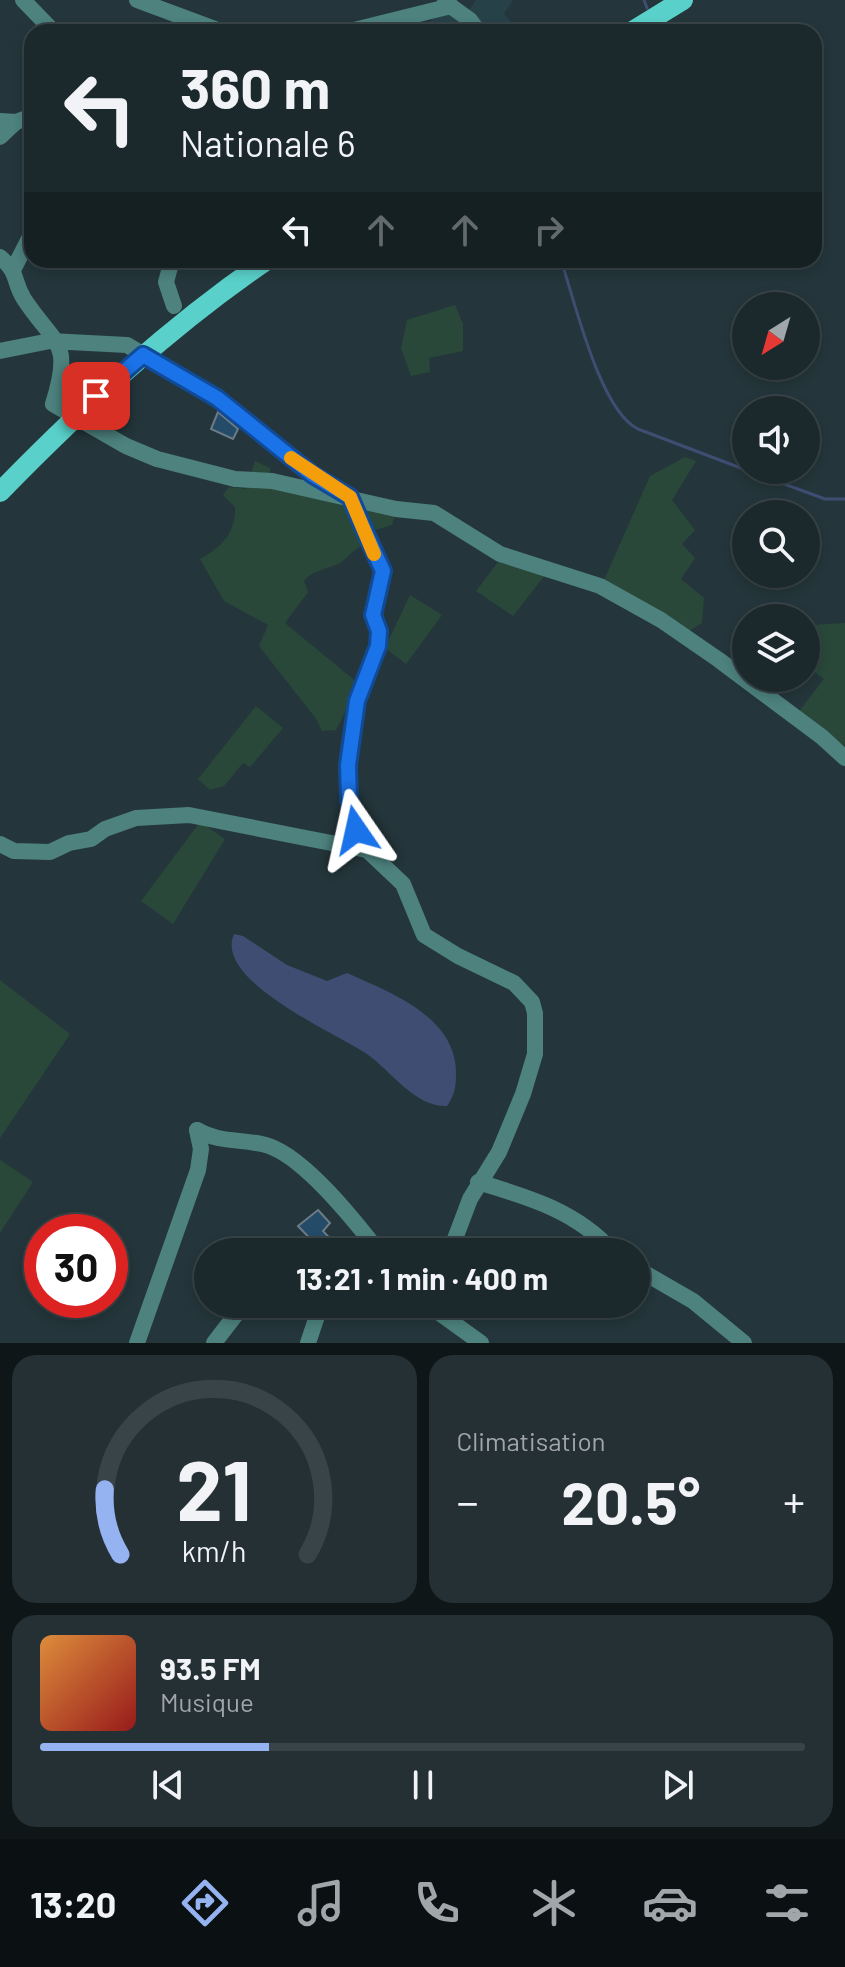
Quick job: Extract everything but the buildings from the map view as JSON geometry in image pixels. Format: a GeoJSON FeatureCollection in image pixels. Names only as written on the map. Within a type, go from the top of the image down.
{"type":"FeatureCollection","features":[{"type":"Feature","properties":{"kind":"main road"},"geometry":{"type":"LineString","coordinates":[[644,24],[683,0]]}},
{"type":"Feature","properties":{"kind":"main road"},"geometry":{"type":"LineString","coordinates":[[0,492],[73,417],[143,355],[257,268]]}},
{"type":"Feature","properties":{"kind":"street"},"geometry":{"type":"LineString","coordinates":[[23,0],[46,24]]}},
{"type":"Feature","properties":{"kind":"street"},"geometry":{"type":"LineString","coordinates":[[137,0],[202,24]]}},
{"type":"Feature","properties":{"kind":"street"},"geometry":{"type":"LineString","coordinates":[[374,24],[447,3],[470,24]]}},
{"type":"Feature","properties":{"kind":"street"},"geometry":{"type":"LineString","coordinates":[[0,137],[16,120]]}},
{"type":"Feature","properties":{"kind":"street"},"geometry":{"type":"LineString","coordinates":[[14,268],[24,249]]}},
{"type":"Feature","properties":{"kind":"street"},"geometry":{"type":"LineString","coordinates":[[0,257],[14,268],[22,297],[59,343],[62,364],[53,404],[73,417],[126,446],[169,463],[235,479],[272,481],[396,509],[434,513],[500,554],[611,592],[661,620],[822,737],[845,758]]}},
{"type":"Feature","properties":{"kind":"street"},"geometry":{"type":"LineString","coordinates":[[170,268],[166,282],[174,306]]}},
{"type":"Feature","properties":{"kind":"street"},"geometry":{"type":"LineString","coordinates":[[0,351],[41,342],[127,345],[217,398],[313,475],[350,497],[383,571],[373,615],[379,631],[378,646],[357,701],[348,765],[352,816],[367,850],[403,884],[424,935],[458,956],[514,983],[532,1002],[535,1013],[535,1054],[523,1094],[499,1152],[478,1182],[456,1238]]}},
{"type":"Feature","properties":{"kind":"street"},"geometry":{"type":"LineString","coordinates":[[0,844],[14,851],[50,852],[69,843],[86,841],[105,829],[136,818],[189,815],[367,850]]}},
{"type":"Feature","properties":{"kind":"street"},"geometry":{"type":"LineString","coordinates":[[137,1343],[198,1170],[201,1149],[197,1130],[210,1138],[268,1146],[280,1152],[320,1183],[367,1238]]}},
{"type":"Feature","properties":{"kind":"street"},"geometry":{"type":"LineString","coordinates":[[478,1182],[568,1215],[599,1238]]}},
{"type":"Feature","properties":{"kind":"street"},"geometry":{"type":"LineString","coordinates":[[650,1276],[693,1301],[744,1343]]}},
{"type":"Feature","properties":{"kind":"street"},"geometry":{"type":"LineString","coordinates":[[214,1343],[233,1318]]}},
{"type":"Feature","properties":{"kind":"street"},"geometry":{"type":"LineString","coordinates":[[308,1343],[316,1318]]}},
{"type":"Feature","properties":{"kind":"street"},"geometry":{"type":"LineString","coordinates":[[449,1318],[481,1343]]}},
{"type":"Feature","properties":{"kind":"shaded area"},"geometry":{"type":"Polygon","coordinates":[[[476,0],[513,0],[504,14],[514,24],[430,24],[436,11],[449,7],[470,9],[476,0]]]}},
{"type":"Feature","properties":{"kind":"green space"},"geometry":{"type":"Polygon","coordinates":[[[455,305],[463,324],[463,351],[429,358],[430,372],[411,376],[401,348],[407,320],[455,305]]]}},
{"type":"Feature","properties":{"kind":"green space"},"geometry":{"type":"Polygon","coordinates":[[[685,457],[696,461],[672,500],[695,530],[682,544],[695,558],[681,579],[704,598],[702,623],[686,633],[601,587],[650,476],[685,457]]]}},
{"type":"Feature","properties":{"kind":"green space"},"geometry":{"type":"Polygon","coordinates":[[[255,461],[270,468],[270,478],[396,512],[392,525],[369,532],[360,547],[343,561],[316,572],[304,581],[308,592],[285,623],[359,684],[336,730],[322,731],[317,720],[259,646],[268,625],[224,601],[200,559],[221,544],[230,532],[235,507],[223,495],[229,487],[246,489],[255,461]]]}},
{"type":"Feature","properties":{"kind":"green space"},"geometry":{"type":"Polygon","coordinates":[[[501,558],[546,574],[513,616],[476,591],[501,558]]]}},
{"type":"Feature","properties":{"kind":"green space"},"geometry":{"type":"Polygon","coordinates":[[[410,595],[442,615],[406,664],[385,648],[410,595]]]}},
{"type":"Feature","properties":{"kind":"green space"},"geometry":{"type":"Polygon","coordinates":[[[845,623],[845,746],[797,714],[814,692],[820,692],[824,679],[820,676],[820,625],[845,623]]]}},
{"type":"Feature","properties":{"kind":"green space"},"geometry":{"type":"Polygon","coordinates":[[[256,706],[283,728],[250,767],[243,763],[224,786],[210,790],[198,779],[256,706]]]}},
{"type":"Feature","properties":{"kind":"green space"},"geometry":{"type":"Polygon","coordinates":[[[200,822],[225,839],[173,924],[141,901],[200,822]]]}},
{"type":"Feature","properties":{"kind":"green space"},"geometry":{"type":"Polygon","coordinates":[[[0,980],[70,1034],[0,1138],[0,980]]]}},
{"type":"Feature","properties":{"kind":"green space"},"geometry":{"type":"Polygon","coordinates":[[[0,1160],[33,1182],[0,1233],[0,1160]]]}},
{"type":"Feature","properties":{"kind":"water"},"geometry":{"type":"Polygon","coordinates":[[[234,934],[243,936],[287,965],[327,981],[347,973],[401,998],[433,1021],[453,1052],[455,1086],[447,1106],[435,1105],[414,1095],[367,1054],[307,1020],[259,987],[242,970],[232,952],[234,934]]]}},
{"type":"Feature","properties":{"kind":"waterway"},"geometry":{"type":"LineString","coordinates":[[644,0],[647,8]]}},
{"type":"Feature","properties":{"kind":"waterway"},"geometry":{"type":"LineString","coordinates":[[563,268],[590,354],[612,401],[624,418],[638,429],[732,465]]}},
{"type":"Feature","properties":{"kind":"waterway"},"geometry":{"type":"LineString","coordinates":[[784,484],[825,499],[845,499]]}},
{"type":"Feature","properties":{"kind":"slow traffic"},"geometry":{"type":"LineString","coordinates":[[291,458],[350,497],[374,554]]}},
{"type":"Feature","properties":{"kind":"route"},"geometry":{"type":"LineString","coordinates":[[96,396],[143,355],[217,398],[313,475],[350,497],[383,571],[373,615],[379,631],[378,646],[357,701],[348,765],[349,800],[356,830]]}}]}
